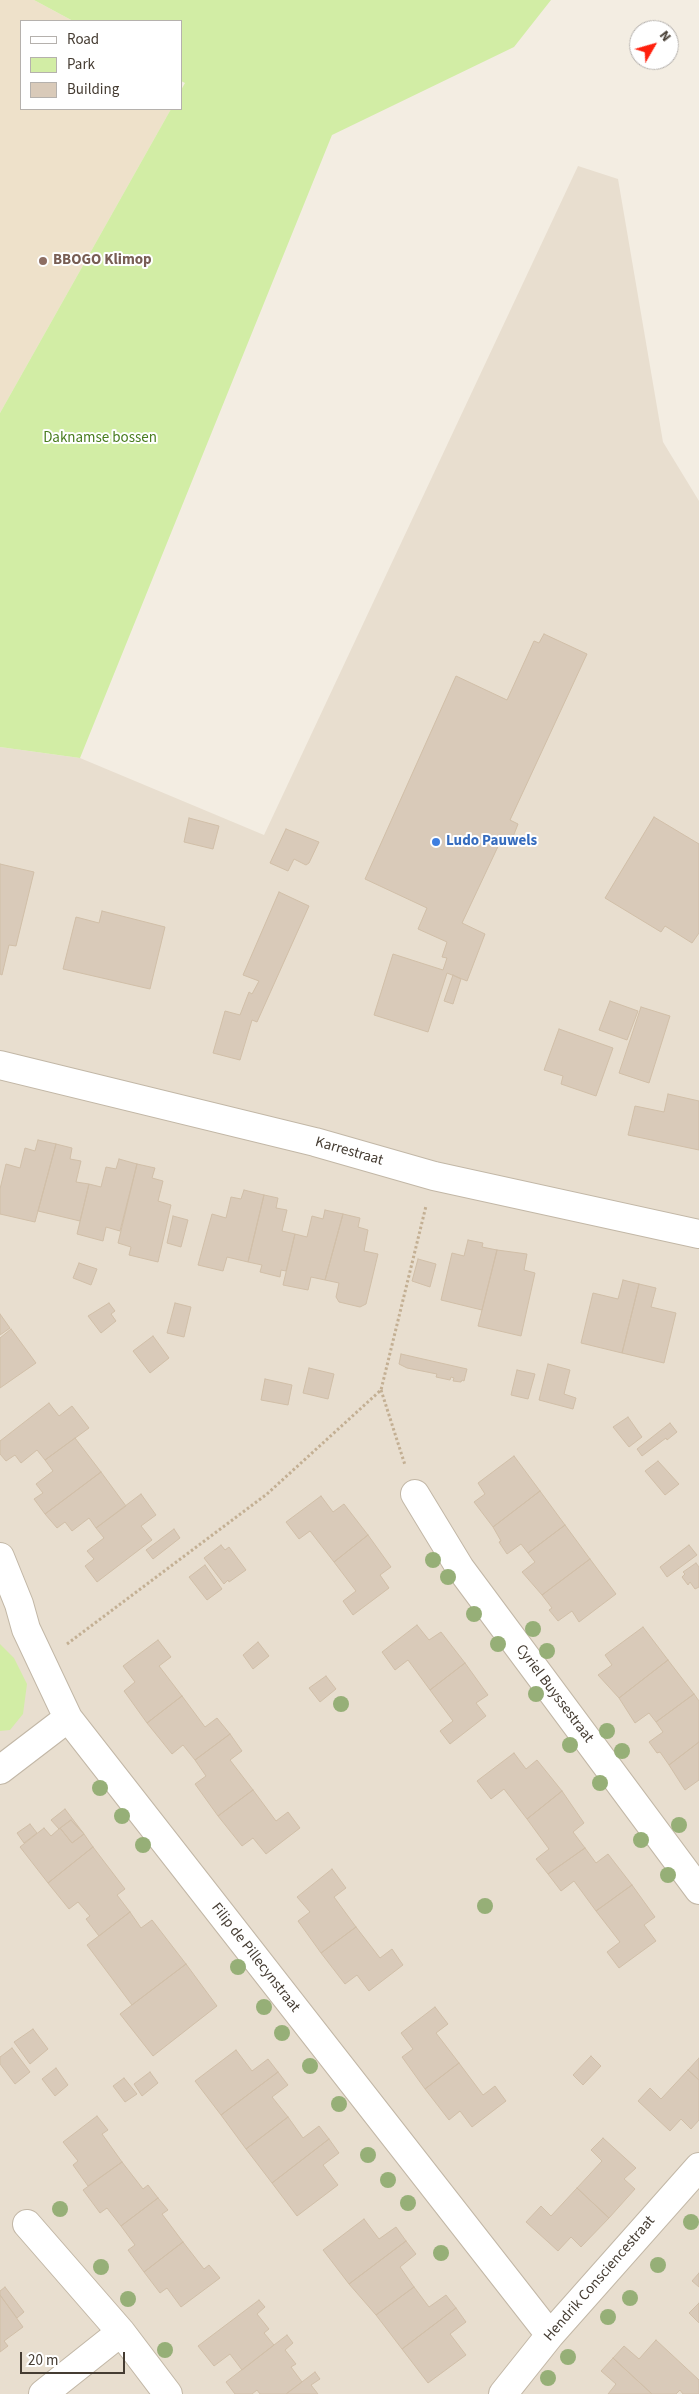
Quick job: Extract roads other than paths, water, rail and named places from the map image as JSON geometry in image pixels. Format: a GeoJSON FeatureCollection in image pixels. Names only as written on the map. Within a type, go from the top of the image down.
{"type":"FeatureCollection","features":[{"type":"Feature","properties":{"kind":"street","name":"Karrestraat"},"geometry":{"type":"LineString","coordinates":[[0,1066],[315,1142],[434,1176],[699,1234]]}},
{"type":"Feature","properties":{"kind":"street","name":"Cyriel Buyssestraat"},"geometry":{"type":"LineString","coordinates":[[415,1494],[460,1568],[699,1890]]}},
{"type":"Feature","properties":{"kind":"street","name":"Filip de Pillecynstraat"},"geometry":{"type":"LineString","coordinates":[[0,1557],[19,1604],[26,1629],[68,1718],[550,2335]]}},
{"type":"Feature","properties":{"kind":"street"},"geometry":{"type":"LineString","coordinates":[[0,1770],[68,1718]]}},
{"type":"Feature","properties":{"kind":"street","name":"Hendrik Consciencestraat"},"geometry":{"type":"LineString","coordinates":[[503,2394],[550,2335],[699,2167]]}},
{"type":"Feature","properties":{"kind":"street"},"geometry":{"type":"LineString","coordinates":[[27,2224],[121,2332],[168,2394]]}},
{"type":"Feature","properties":{"kind":"street"},"geometry":{"type":"LineString","coordinates":[[43,2394],[121,2332]]}},
{"type":"Feature","properties":{"kind":"place","name":"BBOGO Klimop"},"geometry":{"type":"Point","coordinates":[43,261]}},
{"type":"Feature","properties":{"kind":"place","name":"Ludo Pauwels"},"geometry":{"type":"Point","coordinates":[436,842]}},
{"type":"Feature","properties":{"kind":"park label","name":"Daknamse bossen"},"geometry":{"type":"Point","coordinates":[100,439]}}]}
